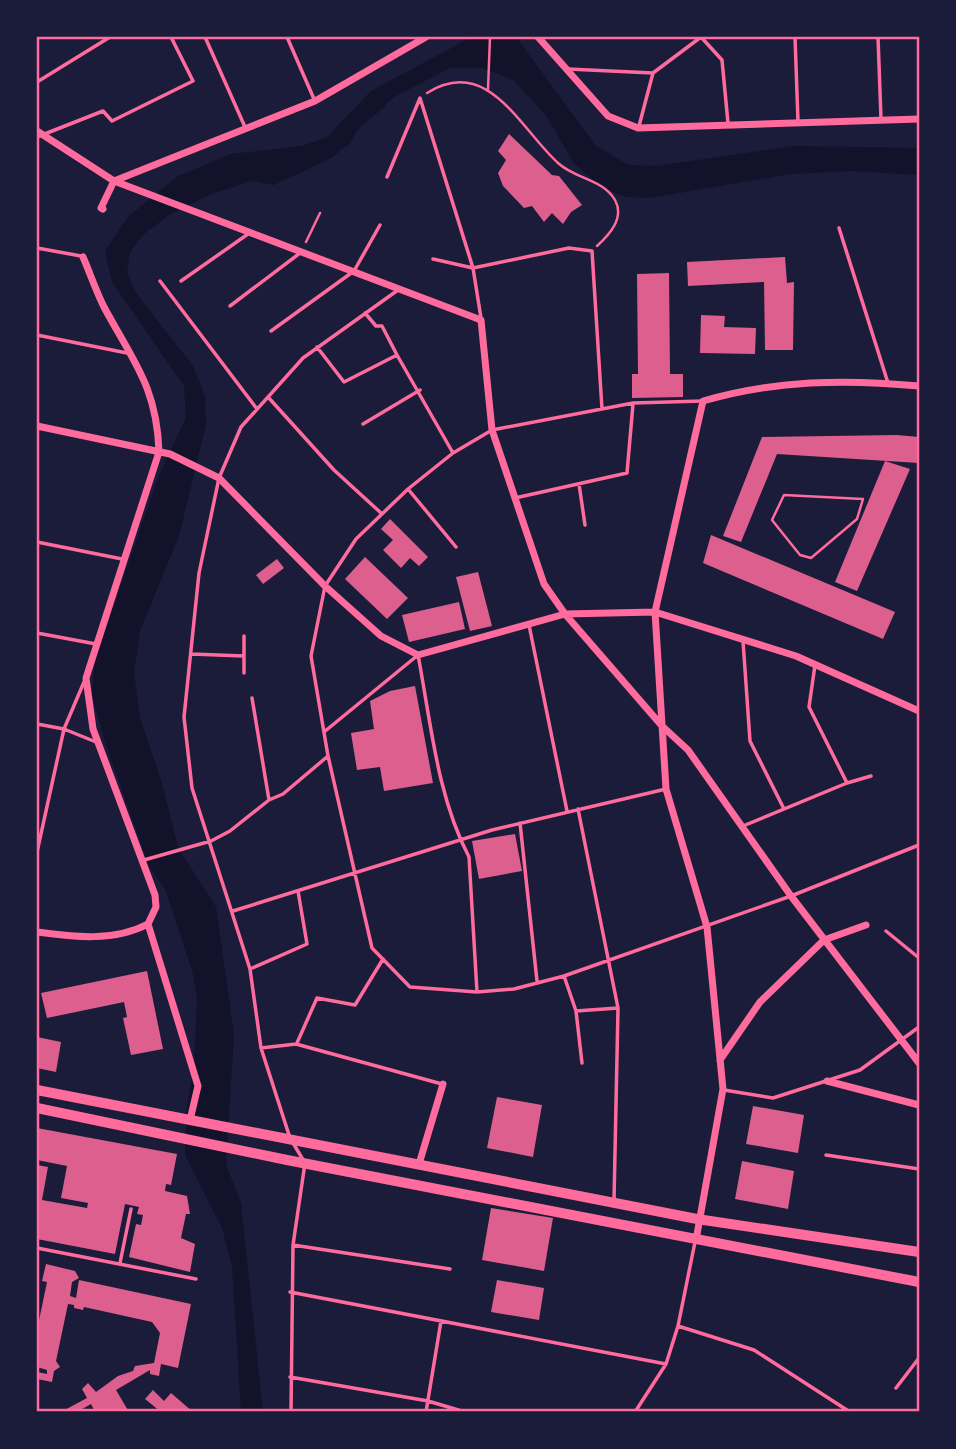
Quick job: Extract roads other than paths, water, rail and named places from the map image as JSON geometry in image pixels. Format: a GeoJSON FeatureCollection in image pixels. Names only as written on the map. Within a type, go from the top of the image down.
{"type":"FeatureCollection","features":[{"type":"Feature","properties":{"kind":"street"},"geometry":{"type":"LineString","coordinates":[[103,209],[101,208],[114,181],[315,101],[426,37]]}},
{"type":"Feature","properties":{"kind":"street"},"geometry":{"type":"LineString","coordinates":[[538,37],[608,116],[638,128],[919,119]]}},
{"type":"Feature","properties":{"kind":"street"},"geometry":{"type":"LineString","coordinates":[[38,134],[114,181],[481,320],[492,430],[544,584],[565,614],[662,726],[688,750],[791,896],[919,1063]]}},
{"type":"Feature","properties":{"kind":"street"},"geometry":{"type":"LineString","coordinates":[[83,257],[104,306],[133,354],[158,419],[159,452],[86,678],[93,729],[155,895],[156,907],[148,924],[198,1086],[190,1120]]}},
{"type":"Feature","properties":{"kind":"street"},"geometry":{"type":"LineString","coordinates":[[696,1240],[723,1089],[707,927],[666,789],[655,612],[704,401],[747,388],[817,381],[919,386]]}},
{"type":"Feature","properties":{"kind":"street"},"geometry":{"type":"LineString","coordinates":[[37,426],[170,454],[219,478],[325,586],[381,636],[418,655],[565,614],[655,612],[815,665],[919,711]]}},
{"type":"Feature","properties":{"kind":"street"},"geometry":{"type":"LineString","coordinates":[[37,932],[76,937],[108,936],[148,924]]}},
{"type":"Feature","properties":{"kind":"street"},"geometry":{"type":"LineString","coordinates":[[720,1060],[760,1002],[824,940],[866,926]]}},
{"type":"Feature","properties":{"kind":"street"},"geometry":{"type":"LineString","coordinates":[[827,1081],[919,1105]]}},
{"type":"Feature","properties":{"kind":"street"},"geometry":{"type":"LineString","coordinates":[[419,1164],[443,1084]]}},
{"type":"Feature","properties":{"kind":"street"},"geometry":{"type":"LineString","coordinates":[[37,1090],[698,1219],[919,1252]]}},
{"type":"Feature","properties":{"kind":"street"},"geometry":{"type":"LineString","coordinates":[[37,1108],[264,1155],[919,1282]]}},
{"type":"Feature","properties":{"kind":"lane"},"geometry":{"type":"LineString","coordinates":[[37,82],[110,37]]}},
{"type":"Feature","properties":{"kind":"lane"},"geometry":{"type":"LineString","coordinates":[[38,134],[103,111],[112,121],[193,81],[171,37]]}},
{"type":"Feature","properties":{"kind":"lane"},"geometry":{"type":"LineString","coordinates":[[205,37],[245,129]]}},
{"type":"Feature","properties":{"kind":"lane"},"geometry":{"type":"LineString","coordinates":[[287,37],[315,101]]}},
{"type":"Feature","properties":{"kind":"lane"},"geometry":{"type":"LineString","coordinates":[[638,128],[653,73],[701,37],[722,60],[729,125]]}},
{"type":"Feature","properties":{"kind":"lane"},"geometry":{"type":"LineString","coordinates":[[795,37],[798,124]]}},
{"type":"Feature","properties":{"kind":"lane"},"geometry":{"type":"LineString","coordinates":[[878,37],[881,121]]}},
{"type":"Feature","properties":{"kind":"lane"},"geometry":{"type":"LineString","coordinates":[[567,69],[653,73]]}},
{"type":"Feature","properties":{"kind":"lane"},"geometry":{"type":"LineString","coordinates":[[387,177],[420,98],[473,268],[481,320]]}},
{"type":"Feature","properties":{"kind":"lane"},"geometry":{"type":"LineString","coordinates":[[271,331],[354,271],[380,225]]}},
{"type":"Feature","properties":{"kind":"lane"},"geometry":{"type":"LineString","coordinates":[[839,228],[888,383]]}},
{"type":"Feature","properties":{"kind":"lane"},"geometry":{"type":"LineString","coordinates":[[181,281],[250,233]]}},
{"type":"Feature","properties":{"kind":"lane"},"geometry":{"type":"LineString","coordinates":[[37,248],[83,257]]}},
{"type":"Feature","properties":{"kind":"lane"},"geometry":{"type":"LineString","coordinates":[[433,259],[473,268],[569,248],[592,250],[602,409]]}},
{"type":"Feature","properties":{"kind":"lane"},"geometry":{"type":"LineString","coordinates":[[230,306],[302,252]]}},
{"type":"Feature","properties":{"kind":"lane"},"geometry":{"type":"LineString","coordinates":[[160,281],[257,409]]}},
{"type":"Feature","properties":{"kind":"lane"},"geometry":{"type":"LineString","coordinates":[[291,1412],[290,1292],[293,1245],[305,1163],[290,1138],[261,1048],[250,969],[211,841],[191,788],[184,717],[199,573],[219,478],[241,427],[303,358],[398,290]]}},
{"type":"Feature","properties":{"kind":"lane"},"geometry":{"type":"LineString","coordinates":[[365,313],[376,326],[382,326],[453,453]]}},
{"type":"Feature","properties":{"kind":"lane"},"geometry":{"type":"LineString","coordinates":[[37,335],[133,354]]}},
{"type":"Feature","properties":{"kind":"lane"},"geometry":{"type":"LineString","coordinates":[[317,347],[344,382],[397,355]]}},
{"type":"Feature","properties":{"kind":"lane"},"geometry":{"type":"LineString","coordinates":[[363,424],[420,390]]}},
{"type":"Feature","properties":{"kind":"lane"},"geometry":{"type":"LineString","coordinates":[[268,397],[334,470],[382,514]]}},
{"type":"Feature","properties":{"kind":"lane"},"geometry":{"type":"LineString","coordinates":[[704,401],[634,403],[492,430],[453,453],[408,489],[356,539],[325,586],[315,621],[311,656],[328,757],[372,948],[410,987],[477,992],[514,989],[564,976],[707,927],[919,845]]}},
{"type":"Feature","properties":{"kind":"lane"},"geometry":{"type":"LineString","coordinates":[[516,498],[626,473],[634,403]]}},
{"type":"Feature","properties":{"kind":"lane"},"geometry":{"type":"LineString","coordinates":[[579,484],[585,525]]}},
{"type":"Feature","properties":{"kind":"lane"},"geometry":{"type":"LineString","coordinates":[[408,489],[456,547]]}},
{"type":"Feature","properties":{"kind":"lane"},"geometry":{"type":"LineString","coordinates":[[37,542],[125,560]]}},
{"type":"Feature","properties":{"kind":"lane"},"geometry":{"type":"LineString","coordinates":[[529,625],[567,811]]}},
{"type":"Feature","properties":{"kind":"lane"},"geometry":{"type":"LineString","coordinates":[[37,633],[96,644]]}},
{"type":"Feature","properties":{"kind":"lane"},"geometry":{"type":"LineString","coordinates":[[244,636],[244,674]]}},
{"type":"Feature","properties":{"kind":"lane"},"geometry":{"type":"LineString","coordinates":[[743,639],[750,741],[784,809]]}},
{"type":"Feature","properties":{"kind":"lane"},"geometry":{"type":"LineString","coordinates":[[191,654],[244,656]]}},
{"type":"Feature","properties":{"kind":"lane"},"geometry":{"type":"LineString","coordinates":[[324,732],[418,655],[442,786],[460,840],[469,857],[477,992]]}},
{"type":"Feature","properties":{"kind":"lane"},"geometry":{"type":"LineString","coordinates":[[815,665],[809,707],[847,783]]}},
{"type":"Feature","properties":{"kind":"lane"},"geometry":{"type":"LineString","coordinates":[[37,852],[64,729],[86,678]]}},
{"type":"Feature","properties":{"kind":"lane"},"geometry":{"type":"LineString","coordinates":[[252,698],[269,800]]}},
{"type":"Feature","properties":{"kind":"lane"},"geometry":{"type":"LineString","coordinates":[[37,724],[64,729],[98,743]]}},
{"type":"Feature","properties":{"kind":"lane"},"geometry":{"type":"LineString","coordinates":[[144,860],[211,841],[230,831],[269,800],[283,794],[328,757]]}},
{"type":"Feature","properties":{"kind":"lane"},"geometry":{"type":"LineString","coordinates":[[742,827],[847,783],[871,776]]}},
{"type":"Feature","properties":{"kind":"lane"},"geometry":{"type":"LineString","coordinates":[[233,912],[460,840],[567,811],[666,789]]}},
{"type":"Feature","properties":{"kind":"lane"},"geometry":{"type":"LineString","coordinates":[[578,809],[618,1008],[614,1202]]}},
{"type":"Feature","properties":{"kind":"lane"},"geometry":{"type":"LineString","coordinates":[[520,823],[537,981]]}},
{"type":"Feature","properties":{"kind":"lane"},"geometry":{"type":"LineString","coordinates":[[250,969],[307,944],[298,891]]}},
{"type":"Feature","properties":{"kind":"lane"},"geometry":{"type":"LineString","coordinates":[[886,931],[919,958]]}},
{"type":"Feature","properties":{"kind":"lane"},"geometry":{"type":"LineString","coordinates":[[296,1044],[317,998],[355,1005],[383,960]]}},
{"type":"Feature","properties":{"kind":"lane"},"geometry":{"type":"LineString","coordinates":[[564,976],[576,1011],[582,1063]]}},
{"type":"Feature","properties":{"kind":"lane"},"geometry":{"type":"LineString","coordinates":[[576,1011],[618,1008]]}},
{"type":"Feature","properties":{"kind":"lane"},"geometry":{"type":"LineString","coordinates":[[723,1089],[773,1098],[827,1081],[860,1070],[919,1027]]}},
{"type":"Feature","properties":{"kind":"lane"},"geometry":{"type":"LineString","coordinates":[[261,1048],[296,1044],[443,1084]]}},
{"type":"Feature","properties":{"kind":"lane"},"geometry":{"type":"LineString","coordinates":[[826,1156],[919,1169]]}},
{"type":"Feature","properties":{"kind":"lane"},"geometry":{"type":"LineString","coordinates":[[120,1263],[131,1209]]}},
{"type":"Feature","properties":{"kind":"lane"},"geometry":{"type":"LineString","coordinates":[[635,1412],[666,1364],[678,1326],[696,1240]]}},
{"type":"Feature","properties":{"kind":"lane"},"geometry":{"type":"LineString","coordinates":[[293,1245],[450,1269]]}},
{"type":"Feature","properties":{"kind":"lane"},"geometry":{"type":"LineString","coordinates":[[37,1248],[196,1279]]}},
{"type":"Feature","properties":{"kind":"lane"},"geometry":{"type":"LineString","coordinates":[[290,1292],[666,1364]]}},
{"type":"Feature","properties":{"kind":"lane"},"geometry":{"type":"LineString","coordinates":[[426,1412],[441,1321]]}},
{"type":"Feature","properties":{"kind":"lane"},"geometry":{"type":"LineString","coordinates":[[678,1326],[754,1350],[850,1412]]}},
{"type":"Feature","properties":{"kind":"lane"},"geometry":{"type":"LineString","coordinates":[[896,1388],[919,1358]]}},
{"type":"Feature","properties":{"kind":"lane"},"geometry":{"type":"LineString","coordinates":[[290,1377],[428,1401],[465,1412]]}},
{"type":"Feature","properties":{"kind":"waterway"},"geometry":{"type":"LineString","coordinates":[[355,129],[383,105]]}}]}
